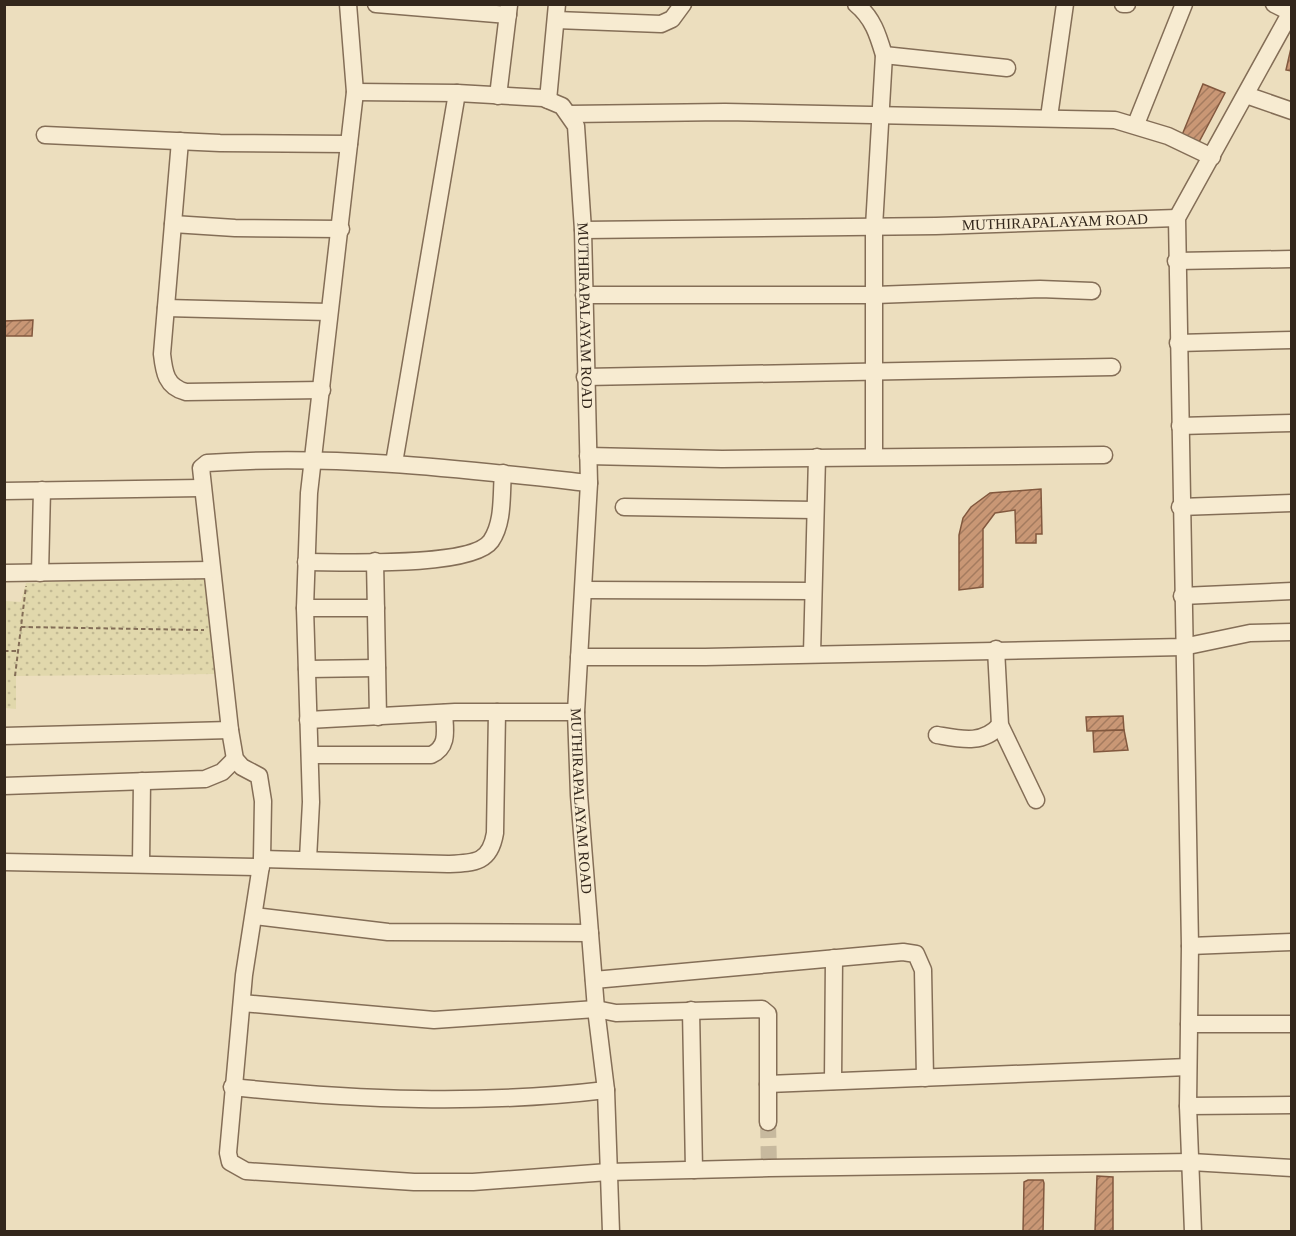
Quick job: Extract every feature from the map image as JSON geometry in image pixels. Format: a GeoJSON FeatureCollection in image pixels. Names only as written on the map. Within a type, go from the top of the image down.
{"type":"FeatureCollection","features":[{"type":"Feature","properties":{"kind":"street"},"geometry":{"type":"LineString","coordinates":[[308,859],[310,755],[305,608],[306,562],[312,459],[322,390],[329,312],[342,229],[355,92],[348,4]]}},
{"type":"Feature","properties":{"kind":"street"},"geometry":{"type":"LineString","coordinates":[[376,4],[508,10],[498,96]]}},
{"type":"Feature","properties":{"kind":"street"},"geometry":{"type":"LineString","coordinates":[[548,100],[556,12],[646,26],[661,24],[672,19],[683,4]]}},
{"type":"Feature","properties":{"kind":"street"},"geometry":{"type":"LineString","coordinates":[[855,4],[867,14],[876,30],[884,55],[874,226],[874,456]]}},
{"type":"Feature","properties":{"kind":"street"},"geometry":{"type":"LineString","coordinates":[[1049,117],[1065,4]]}},
{"type":"Feature","properties":{"kind":"street"},"geometry":{"type":"LineString","coordinates":[[1136,124],[1184,4]]}},
{"type":"Feature","properties":{"kind":"street"},"geometry":{"type":"LineString","coordinates":[[1193,1232],[1188,1106],[1190,946],[1180,507],[1177,218],[1291,12],[1274,4]]}},
{"type":"Feature","properties":{"kind":"street"},"geometry":{"type":"LineString","coordinates":[[884,55],[1006,68]]}},
{"type":"Feature","properties":{"kind":"street"},"geometry":{"type":"LineString","coordinates":[[355,92],[456,93],[548,100],[562,106],[569,114],[578,140],[583,230]]}},
{"type":"Feature","properties":{"kind":"street"},"geometry":{"type":"LineString","coordinates":[[394,463],[456,93]]}},
{"type":"Feature","properties":{"kind":"street"},"geometry":{"type":"LineString","coordinates":[[1246,95],[1292,111]]}},
{"type":"Feature","properties":{"kind":"street"},"geometry":{"type":"LineString","coordinates":[[569,114],[702,112],[1115,120],[1136,124],[1168,136],[1212,157]]}},
{"type":"Feature","properties":{"kind":"street"},"geometry":{"type":"LineString","coordinates":[[45,135],[180,141],[350,144]]}},
{"type":"Feature","properties":{"kind":"street"},"geometry":{"type":"LineString","coordinates":[[180,141],[162,354],[164,371],[174,389],[186,392],[322,390]]}},
{"type":"Feature","properties":{"kind":"street","name":"MUTHIRAPALAYAM ROAD"},"geometry":{"type":"LineString","coordinates":[[611,1232],[606,1090],[596,1009],[579,795],[576,712],[589,483],[583,230],[874,226],[1177,218]]}},
{"type":"Feature","properties":{"kind":"street"},"geometry":{"type":"LineString","coordinates":[[173,224],[235,228],[342,229]]}},
{"type":"Feature","properties":{"kind":"street"},"geometry":{"type":"LineString","coordinates":[[1176,261],[1292,259]]}},
{"type":"Feature","properties":{"kind":"street"},"geometry":{"type":"LineString","coordinates":[[584,295],[875,295],[1040,290],[1092,291]]}},
{"type":"Feature","properties":{"kind":"street"},"geometry":{"type":"LineString","coordinates":[[166,308],[329,312]]}},
{"type":"Feature","properties":{"kind":"street"},"geometry":{"type":"LineString","coordinates":[[1178,343],[1292,340]]}},
{"type":"Feature","properties":{"kind":"street"},"geometry":{"type":"LineString","coordinates":[[585,377],[875,374],[1112,368]]}},
{"type":"Feature","properties":{"kind":"street"},"geometry":{"type":"LineString","coordinates":[[1180,426],[1292,423]]}},
{"type":"Feature","properties":{"kind":"street"},"geometry":{"type":"LineString","coordinates":[[588,456],[722,459],[1104,455]]}},
{"type":"Feature","properties":{"kind":"street"},"geometry":{"type":"LineString","coordinates":[[812,654],[817,457]]}},
{"type":"Feature","properties":{"kind":"street"},"geometry":{"type":"LineString","coordinates":[[589,483],[394,463],[312,459],[207,462],[201,468],[201,488],[235,759],[242,767],[259,776],[261,783],[262,863],[232,1087],[228,1153],[230,1162],[246,1171],[414,1182],[473,1182],[608,1172],[1191,1162],[1292,1168]]}},
{"type":"Feature","properties":{"kind":"street"},"geometry":{"type":"LineString","coordinates":[[306,562],[459,557],[477,552],[490,543],[499,519],[503,473]]}},
{"type":"Feature","properties":{"kind":"street"},"geometry":{"type":"LineString","coordinates":[[4,491],[201,488]]}},
{"type":"Feature","properties":{"kind":"street"},"geometry":{"type":"LineString","coordinates":[[33,578],[42,490]]}},
{"type":"Feature","properties":{"kind":"street"},"geometry":{"type":"LineString","coordinates":[[1180,507],[1292,503]]}},
{"type":"Feature","properties":{"kind":"street"},"geometry":{"type":"LineString","coordinates":[[624,507],[815,510]]}},
{"type":"Feature","properties":{"kind":"street"},"geometry":{"type":"LineString","coordinates":[[375,561],[378,717]]}},
{"type":"Feature","properties":{"kind":"street"},"geometry":{"type":"LineString","coordinates":[[4,573],[33,578],[211,570]]}},
{"type":"Feature","properties":{"kind":"street"},"geometry":{"type":"LineString","coordinates":[[584,590],[812,591]]}},
{"type":"Feature","properties":{"kind":"street"},"geometry":{"type":"LineString","coordinates":[[1182,596],[1292,591]]}},
{"type":"Feature","properties":{"kind":"street"},"geometry":{"type":"LineString","coordinates":[[305,608],[376,608]]}},
{"type":"Feature","properties":{"kind":"street"},"geometry":{"type":"LineString","coordinates":[[579,657],[1183,647],[1250,633],[1292,632]]}},
{"type":"Feature","properties":{"kind":"street"},"geometry":{"type":"LineString","coordinates":[[996,649],[1000,725],[1036,800]]}},
{"type":"Feature","properties":{"kind":"street"},"geometry":{"type":"LineString","coordinates":[[307,669],[377,668]]}},
{"type":"Feature","properties":{"kind":"street"},"geometry":{"type":"LineString","coordinates":[[4,862],[262,863],[308,859],[448,864],[484,858],[490,852],[495,833],[497,712]]}},
{"type":"Feature","properties":{"kind":"street"},"geometry":{"type":"LineString","coordinates":[[308,720],[444,713],[576,712]]}},
{"type":"Feature","properties":{"kind":"street"},"geometry":{"type":"LineString","coordinates":[[310,755],[431,755],[440,751],[443,746],[444,713]]}},
{"type":"Feature","properties":{"kind":"street"},"geometry":{"type":"LineString","coordinates":[[937,735],[958,739],[981,739],[992,735],[1000,725]]}},
{"type":"Feature","properties":{"kind":"street"},"geometry":{"type":"LineString","coordinates":[[4,736],[230,730]]}},
{"type":"Feature","properties":{"kind":"street"},"geometry":{"type":"LineString","coordinates":[[4,786],[205,779],[222,772],[235,759]]}},
{"type":"Feature","properties":{"kind":"street"},"geometry":{"type":"LineString","coordinates":[[141,864],[142,781]]}},
{"type":"Feature","properties":{"kind":"street"},"geometry":{"type":"LineString","coordinates":[[254,916],[388,932],[590,933]]}},
{"type":"Feature","properties":{"kind":"street"},"geometry":{"type":"LineString","coordinates":[[1190,946],[1292,942]]}},
{"type":"Feature","properties":{"kind":"street"},"geometry":{"type":"LineString","coordinates":[[594,980],[903,952],[916,954],[923,970],[925,1078]]}},
{"type":"Feature","properties":{"kind":"street"},"geometry":{"type":"LineString","coordinates":[[833,1081],[834,958]]}},
{"type":"Feature","properties":{"kind":"street"},"geometry":{"type":"LineString","coordinates":[[242,1003],[434,1020],[596,1009],[616,1013],[753,1007],[768,1014],[768,1122]]}},
{"type":"Feature","properties":{"kind":"street"},"geometry":{"type":"LineString","coordinates":[[691,1010],[694,1170]]}},
{"type":"Feature","properties":{"kind":"street"},"geometry":{"type":"LineString","coordinates":[[1189,1024],[1292,1024]]}},
{"type":"Feature","properties":{"kind":"street"},"geometry":{"type":"LineString","coordinates":[[768,1084],[1188,1067]]}},
{"type":"Feature","properties":{"kind":"street"},"geometry":{"type":"LineString","coordinates":[[232,1087],[390,1100],[464,1100],[606,1090]]}},
{"type":"Feature","properties":{"kind":"street"},"geometry":{"type":"LineString","coordinates":[[1188,1106],[1292,1105]]}},
{"type":"Feature","properties":{"kind":"path"},"geometry":{"type":"LineString","coordinates":[[15,676],[21,627],[33,578]]}},
{"type":"Feature","properties":{"kind":"path"},"geometry":{"type":"LineString","coordinates":[[21,627],[213,631]]}},
{"type":"Feature","properties":{"kind":"path"},"geometry":{"type":"LineString","coordinates":[[4,651],[18,651]]}},
{"type":"Feature","properties":{"kind":"shaded area"},"geometry":{"type":"Polygon","coordinates":[[[206,576],[218,674],[16,676],[16,709],[5,708],[5,601],[21,602],[26,583],[206,576]]]}},
{"type":"Feature","properties":{"kind":"building"},"geometry":{"type":"Polygon","coordinates":[[[1292,48],[1292,71],[1286,70],[1292,48]]]}},
{"type":"Feature","properties":{"kind":"building"},"geometry":{"type":"Polygon","coordinates":[[[1203,84],[1225,93],[1199,142],[1182,135],[1203,84]]]}},
{"type":"Feature","properties":{"kind":"building"},"geometry":{"type":"Polygon","coordinates":[[[33,320],[32,336],[4,336],[4,321],[33,320]]]}},
{"type":"Feature","properties":{"kind":"building"},"geometry":{"type":"Polygon","coordinates":[[[1041,489],[1042,534],[1036,534],[1036,543],[1016,543],[1015,510],[995,513],[983,529],[983,587],[959,590],[959,535],[963,518],[971,507],[990,493],[1041,489]]]}},
{"type":"Feature","properties":{"kind":"building"},"geometry":{"type":"Polygon","coordinates":[[[1123,716],[1124,730],[1087,731],[1086,717],[1123,716]]]}},
{"type":"Feature","properties":{"kind":"building"},"geometry":{"type":"Polygon","coordinates":[[[1124,730],[1128,750],[1094,752],[1093,731],[1124,730]]]}},
{"type":"Feature","properties":{"kind":"building"},"geometry":{"type":"Polygon","coordinates":[[[1097,1176],[1113,1177],[1113,1232],[1095,1231],[1097,1176]]]}},
{"type":"Feature","properties":{"kind":"building"},"geometry":{"type":"Polygon","coordinates":[[[1043,1180],[1044,1183],[1043,1232],[1023,1232],[1024,1182],[1043,1180]]]}},
{"type":"Feature","properties":{"kind":"tunnel"},"geometry":{"type":"LineString","coordinates":[[768,1122],[769,1168]]}}]}
